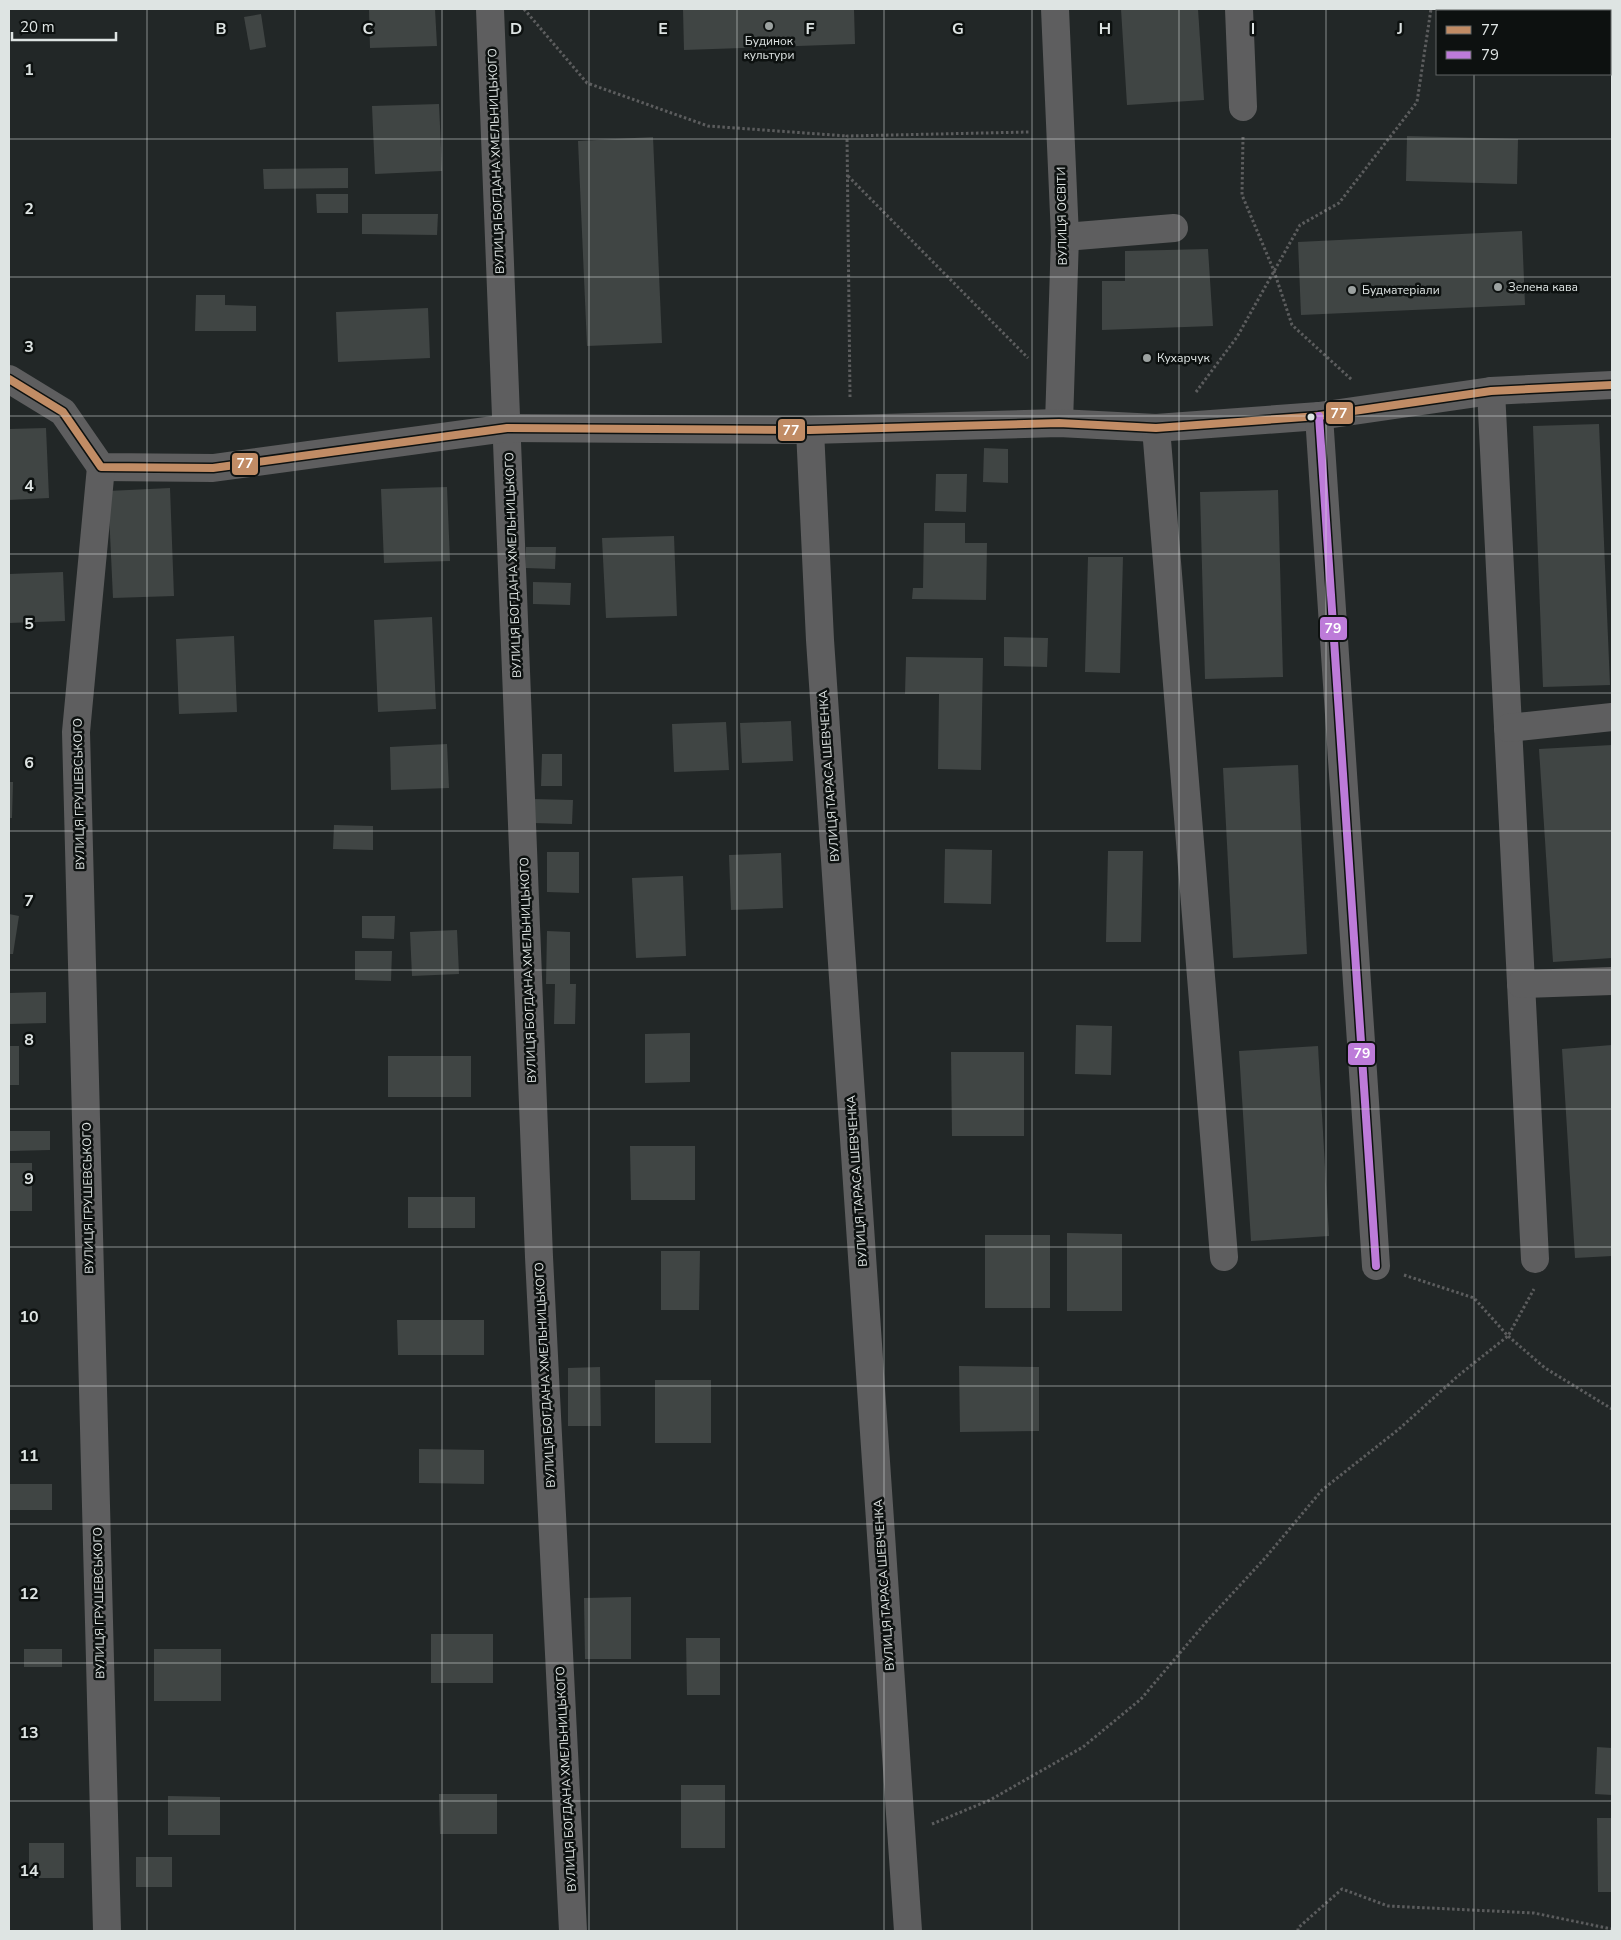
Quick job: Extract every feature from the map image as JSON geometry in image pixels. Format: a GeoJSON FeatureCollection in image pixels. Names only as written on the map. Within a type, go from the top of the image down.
{"type":"FeatureCollection","features":[{"type":"Feature","properties":{"kind":"street","name":"ВУЛИЦЯ БОГДАНА ХМЕЛЬНИЦЬКОГО"},"geometry":{"type":"LineString","coordinates":[[490,9],[539,1257],[573,1931]]}},
{"type":"Feature","properties":{"kind":"street","name":"ВУЛИЦЯ ОСВІТИ"},"geometry":{"type":"LineString","coordinates":[[1055,9],[1065,236],[1059,423]]}},
{"type":"Feature","properties":{"kind":"street"},"geometry":{"type":"LineString","coordinates":[[1239,9],[1243,107]]}},
{"type":"Feature","properties":{"kind":"street"},"geometry":{"type":"LineString","coordinates":[[1065,236],[1174,228]]}},
{"type":"Feature","properties":{"kind":"street"},"geometry":{"type":"LineString","coordinates":[[9,379],[64,412],[101,466],[213,468],[507,428],[810,430],[1059,423],[1163,427],[1319,416],[1491,391],[1612,385]]}},
{"type":"Feature","properties":{"kind":"street"},"geometry":{"type":"LineString","coordinates":[[1491,391],[1535,1259]]}},
{"type":"Feature","properties":{"kind":"street"},"geometry":{"type":"LineString","coordinates":[[1319,416],[1376,1266]]}},
{"type":"Feature","properties":{"kind":"street"},"geometry":{"type":"LineString","coordinates":[[1163,427],[1224,1257]]}},
{"type":"Feature","properties":{"kind":"street","name":"ВУЛИЦЯ ТАРАСА ШЕВЧЕНКА"},"geometry":{"type":"LineString","coordinates":[[810,430],[822,660],[908,1931]]}},
{"type":"Feature","properties":{"kind":"street","name":"ВУЛИЦЯ ГРУШЕВСЬКОГО"},"geometry":{"type":"LineString","coordinates":[[101,466],[76,732],[107,1931]]}},
{"type":"Feature","properties":{"kind":"street"},"geometry":{"type":"LineString","coordinates":[[1508,728],[1612,717]]}},
{"type":"Feature","properties":{"kind":"street"},"geometry":{"type":"LineString","coordinates":[[1521,984],[1612,981]]}},
{"type":"Feature","properties":{"kind":"path"},"geometry":{"type":"LineString","coordinates":[[524,9],[587,83],[708,126],[847,136],[1060,131]]}},
{"type":"Feature","properties":{"kind":"path"},"geometry":{"type":"LineString","coordinates":[[1163,427],[1237,337],[1300,225],[1340,203],[1417,102],[1432,9]]}},
{"type":"Feature","properties":{"kind":"path"},"geometry":{"type":"LineString","coordinates":[[1243,107],[1242,195],[1274,271],[1292,325],[1383,407]]}},
{"type":"Feature","properties":{"kind":"path"},"geometry":{"type":"LineString","coordinates":[[847,136],[850,428]]}},
{"type":"Feature","properties":{"kind":"path"},"geometry":{"type":"LineString","coordinates":[[847,176],[1060,390]]}},
{"type":"Feature","properties":{"kind":"path"},"geometry":{"type":"LineString","coordinates":[[901,1837],[990,1800],[1083,1747],[1141,1700],[1207,1621],[1266,1557],[1322,1490],[1399,1429],[1459,1375],[1508,1336],[1534,1290],[1535,1259]]}},
{"type":"Feature","properties":{"kind":"path"},"geometry":{"type":"LineString","coordinates":[[1376,1266],[1474,1298],[1508,1336],[1545,1368],[1612,1409]]}},
{"type":"Feature","properties":{"kind":"path"},"geometry":{"type":"LineString","coordinates":[[1298,1931],[1298,1928],[1342,1889],[1388,1906],[1534,1913],[1612,1929]]}},
{"type":"Feature","properties":{"kind":"building"},"geometry":{"type":"Polygon","coordinates":[[[369,9],[435,9],[437,46],[370,48],[369,9]]]}},
{"type":"Feature","properties":{"kind":"building","name":"Будинок культури"},"geometry":{"type":"Polygon","coordinates":[[[683,9],[854,9],[855,44],[684,50],[683,9]]]}},
{"type":"Feature","properties":{"kind":"building"},"geometry":{"type":"Polygon","coordinates":[[[1121,9],[1198,9],[1204,100],[1127,105],[1121,9]]]}},
{"type":"Feature","properties":{"kind":"building"},"geometry":{"type":"Polygon","coordinates":[[[261,14],[266,47],[250,50],[244,17],[261,14]]]}},
{"type":"Feature","properties":{"kind":"building"},"geometry":{"type":"Polygon","coordinates":[[[439,104],[442,171],[375,174],[372,106],[439,104]]]}},
{"type":"Feature","properties":{"kind":"building"},"geometry":{"type":"Polygon","coordinates":[[[1407,136],[1518,139],[1517,184],[1406,181],[1407,136]]]}},
{"type":"Feature","properties":{"kind":"building"},"geometry":{"type":"Polygon","coordinates":[[[653,137],[662,343],[587,346],[578,141],[653,137]]]}},
{"type":"Feature","properties":{"kind":"building"},"geometry":{"type":"Polygon","coordinates":[[[348,168],[348,188],[264,189],[263,169],[348,168]]]}},
{"type":"Feature","properties":{"kind":"building"},"geometry":{"type":"Polygon","coordinates":[[[316,194],[348,194],[348,213],[317,213],[316,194]]]}},
{"type":"Feature","properties":{"kind":"building"},"geometry":{"type":"Polygon","coordinates":[[[362,214],[438,214],[437,235],[362,234],[362,214]]]}},
{"type":"Feature","properties":{"kind":"building"},"geometry":{"type":"Polygon","coordinates":[[[1522,231],[1525,305],[1301,315],[1298,242],[1522,231]]]}},
{"type":"Feature","properties":{"kind":"building"},"geometry":{"type":"Polygon","coordinates":[[[1208,249],[1213,326],[1102,330],[1102,281],[1125,281],[1125,251],[1208,249]]]}},
{"type":"Feature","properties":{"kind":"building"},"geometry":{"type":"Polygon","coordinates":[[[196,295],[225,295],[225,305],[256,306],[256,331],[195,331],[196,295]]]}},
{"type":"Feature","properties":{"kind":"building"},"geometry":{"type":"Polygon","coordinates":[[[428,308],[430,358],[338,362],[336,312],[428,308]]]}},
{"type":"Feature","properties":{"kind":"building"},"geometry":{"type":"Polygon","coordinates":[[[1599,424],[1610,685],[1543,687],[1533,426],[1599,424]]]}},
{"type":"Feature","properties":{"kind":"building"},"geometry":{"type":"Polygon","coordinates":[[[46,428],[49,498],[9,500],[9,429],[46,428]]]}},
{"type":"Feature","properties":{"kind":"building"},"geometry":{"type":"Polygon","coordinates":[[[984,448],[1008,449],[1008,483],[983,482],[984,448]]]}},
{"type":"Feature","properties":{"kind":"building"},"geometry":{"type":"Polygon","coordinates":[[[936,474],[967,474],[966,512],[935,511],[936,474]]]}},
{"type":"Feature","properties":{"kind":"building"},"geometry":{"type":"Polygon","coordinates":[[[447,487],[450,561],[384,563],[381,489],[447,487]]]}},
{"type":"Feature","properties":{"kind":"building"},"geometry":{"type":"Polygon","coordinates":[[[170,488],[174,596],[113,598],[108,491],[170,488]]]}},
{"type":"Feature","properties":{"kind":"building"},"geometry":{"type":"Polygon","coordinates":[[[1278,490],[1283,677],[1205,679],[1200,492],[1278,490]]]}},
{"type":"Feature","properties":{"kind":"building"},"geometry":{"type":"Polygon","coordinates":[[[924,523],[965,523],[965,543],[987,543],[986,600],[912,599],[913,588],[923,588],[924,523]]]}},
{"type":"Feature","properties":{"kind":"building"},"geometry":{"type":"Polygon","coordinates":[[[674,536],[677,616],[606,618],[602,538],[674,536]]]}},
{"type":"Feature","properties":{"kind":"building"},"geometry":{"type":"Polygon","coordinates":[[[526,547],[556,547],[555,569],[526,568],[526,547]]]}},
{"type":"Feature","properties":{"kind":"building"},"geometry":{"type":"Polygon","coordinates":[[[1088,557],[1123,557],[1120,673],[1085,672],[1088,557]]]}},
{"type":"Feature","properties":{"kind":"building"},"geometry":{"type":"Polygon","coordinates":[[[63,572],[65,621],[9,623],[9,574],[63,572]]]}},
{"type":"Feature","properties":{"kind":"building"},"geometry":{"type":"Polygon","coordinates":[[[533,582],[571,583],[570,605],[533,604],[533,582]]]}},
{"type":"Feature","properties":{"kind":"building"},"geometry":{"type":"Polygon","coordinates":[[[432,617],[436,709],[378,712],[374,620],[432,617]]]}},
{"type":"Feature","properties":{"kind":"building"},"geometry":{"type":"Polygon","coordinates":[[[234,636],[237,712],[179,714],[176,639],[234,636]]]}},
{"type":"Feature","properties":{"kind":"building"},"geometry":{"type":"Polygon","coordinates":[[[1004,637],[1048,638],[1047,667],[1004,666],[1004,637]]]}},
{"type":"Feature","properties":{"kind":"building"},"geometry":{"type":"Polygon","coordinates":[[[906,657],[983,658],[981,770],[938,769],[939,694],[905,694],[906,657]]]}},
{"type":"Feature","properties":{"kind":"building"},"geometry":{"type":"Polygon","coordinates":[[[791,721],[793,761],[742,763],[740,723],[791,721]]]}},
{"type":"Feature","properties":{"kind":"building"},"geometry":{"type":"Polygon","coordinates":[[[726,722],[729,770],[674,772],[672,724],[726,722]]]}},
{"type":"Feature","properties":{"kind":"building"},"geometry":{"type":"Polygon","coordinates":[[[447,744],[449,788],[391,790],[390,747],[447,744]]]}},
{"type":"Feature","properties":{"kind":"building"},"geometry":{"type":"Polygon","coordinates":[[[1612,745],[1612,958],[1553,962],[1539,749],[1612,745]]]}},
{"type":"Feature","properties":{"kind":"building"},"geometry":{"type":"Polygon","coordinates":[[[542,754],[562,754],[562,786],[541,786],[542,754]]]}},
{"type":"Feature","properties":{"kind":"building"},"geometry":{"type":"Polygon","coordinates":[[[1298,765],[1307,954],[1233,958],[1223,768],[1298,765]]]}},
{"type":"Feature","properties":{"kind":"building"},"geometry":{"type":"Polygon","coordinates":[[[9,782],[13,782],[12,818],[9,818],[9,782]]]}},
{"type":"Feature","properties":{"kind":"building"},"geometry":{"type":"Polygon","coordinates":[[[532,799],[573,800],[572,824],[532,823],[532,799]]]}},
{"type":"Feature","properties":{"kind":"building"},"geometry":{"type":"Polygon","coordinates":[[[334,825],[373,826],[373,850],[333,849],[334,825]]]}},
{"type":"Feature","properties":{"kind":"building"},"geometry":{"type":"Polygon","coordinates":[[[945,849],[992,850],[991,904],[944,903],[945,849]]]}},
{"type":"Feature","properties":{"kind":"building"},"geometry":{"type":"Polygon","coordinates":[[[1108,851],[1143,851],[1141,942],[1106,942],[1108,851]]]}},
{"type":"Feature","properties":{"kind":"building"},"geometry":{"type":"Polygon","coordinates":[[[547,852],[579,852],[579,893],[547,892],[547,852]]]}},
{"type":"Feature","properties":{"kind":"building"},"geometry":{"type":"Polygon","coordinates":[[[781,853],[783,908],[731,910],[729,855],[781,853]]]}},
{"type":"Feature","properties":{"kind":"building"},"geometry":{"type":"Polygon","coordinates":[[[683,876],[686,956],[636,958],[632,878],[683,876]]]}},
{"type":"Feature","properties":{"kind":"building"},"geometry":{"type":"Polygon","coordinates":[[[9,914],[19,916],[13,954],[9,954],[9,914]]]}},
{"type":"Feature","properties":{"kind":"building"},"geometry":{"type":"Polygon","coordinates":[[[362,916],[395,916],[394,939],[362,938],[362,916]]]}},
{"type":"Feature","properties":{"kind":"building"},"geometry":{"type":"Polygon","coordinates":[[[457,930],[459,974],[412,976],[410,932],[457,930]]]}},
{"type":"Feature","properties":{"kind":"building"},"geometry":{"type":"Polygon","coordinates":[[[547,931],[570,932],[570,984],[576,984],[575,1024],[554,1024],[555,984],[546,984],[547,931]]]}},
{"type":"Feature","properties":{"kind":"building"},"geometry":{"type":"Polygon","coordinates":[[[355,951],[392,951],[391,981],[355,980],[355,951]]]}},
{"type":"Feature","properties":{"kind":"building"},"geometry":{"type":"Polygon","coordinates":[[[46,992],[46,1023],[9,1024],[9,993],[46,992]]]}},
{"type":"Feature","properties":{"kind":"building"},"geometry":{"type":"Polygon","coordinates":[[[1076,1025],[1112,1026],[1111,1075],[1075,1074],[1076,1025]]]}},
{"type":"Feature","properties":{"kind":"building"},"geometry":{"type":"Polygon","coordinates":[[[690,1033],[690,1082],[645,1083],[645,1034],[690,1033]]]}},
{"type":"Feature","properties":{"kind":"building"},"geometry":{"type":"Polygon","coordinates":[[[1612,1045],[1612,1256],[1575,1258],[1562,1049],[1612,1045]]]}},
{"type":"Feature","properties":{"kind":"building"},"geometry":{"type":"Polygon","coordinates":[[[9,1046],[19,1046],[19,1085],[9,1085],[9,1046]]]}},
{"type":"Feature","properties":{"kind":"building"},"geometry":{"type":"Polygon","coordinates":[[[1318,1046],[1329,1236],[1251,1241],[1239,1051],[1318,1046]]]}},
{"type":"Feature","properties":{"kind":"building"},"geometry":{"type":"Polygon","coordinates":[[[951,1052],[1024,1052],[1024,1136],[952,1136],[951,1052]]]}},
{"type":"Feature","properties":{"kind":"building"},"geometry":{"type":"Polygon","coordinates":[[[388,1056],[471,1056],[471,1097],[388,1097],[388,1056]]]}},
{"type":"Feature","properties":{"kind":"building"},"geometry":{"type":"Polygon","coordinates":[[[9,1131],[50,1131],[50,1150],[9,1151],[9,1131]]]}},
{"type":"Feature","properties":{"kind":"building"},"geometry":{"type":"Polygon","coordinates":[[[630,1146],[695,1146],[695,1200],[631,1200],[630,1146]]]}},
{"type":"Feature","properties":{"kind":"building"},"geometry":{"type":"Polygon","coordinates":[[[9,1163],[32,1163],[32,1211],[9,1211],[9,1163]]]}},
{"type":"Feature","properties":{"kind":"building"},"geometry":{"type":"Polygon","coordinates":[[[408,1197],[475,1197],[475,1228],[408,1228],[408,1197]]]}},
{"type":"Feature","properties":{"kind":"building"},"geometry":{"type":"Polygon","coordinates":[[[1067,1233],[1122,1234],[1122,1311],[1067,1311],[1067,1233]]]}},
{"type":"Feature","properties":{"kind":"building"},"geometry":{"type":"Polygon","coordinates":[[[985,1235],[1050,1235],[1050,1308],[985,1308],[985,1235]]]}},
{"type":"Feature","properties":{"kind":"building"},"geometry":{"type":"Polygon","coordinates":[[[661,1251],[700,1251],[699,1310],[661,1310],[661,1251]]]}},
{"type":"Feature","properties":{"kind":"building"},"geometry":{"type":"Polygon","coordinates":[[[397,1320],[484,1320],[484,1355],[398,1355],[397,1320]]]}},
{"type":"Feature","properties":{"kind":"building"},"geometry":{"type":"Polygon","coordinates":[[[959,1366],[1039,1367],[1039,1431],[960,1432],[959,1366]]]}},
{"type":"Feature","properties":{"kind":"building"},"geometry":{"type":"Polygon","coordinates":[[[600,1367],[601,1426],[568,1426],[568,1368],[600,1367]]]}},
{"type":"Feature","properties":{"kind":"building"},"geometry":{"type":"Polygon","coordinates":[[[655,1380],[711,1380],[711,1443],[655,1443],[655,1380]]]}},
{"type":"Feature","properties":{"kind":"building"},"geometry":{"type":"Polygon","coordinates":[[[419,1449],[484,1450],[484,1484],[419,1483],[419,1449]]]}},
{"type":"Feature","properties":{"kind":"building"},"geometry":{"type":"Polygon","coordinates":[[[9,1484],[52,1484],[52,1510],[9,1510],[9,1484]]]}},
{"type":"Feature","properties":{"kind":"building"},"geometry":{"type":"Polygon","coordinates":[[[631,1597],[631,1659],[585,1659],[584,1598],[631,1597]]]}},
{"type":"Feature","properties":{"kind":"building"},"geometry":{"type":"Polygon","coordinates":[[[431,1634],[493,1634],[493,1683],[431,1683],[431,1634]]]}},
{"type":"Feature","properties":{"kind":"building"},"geometry":{"type":"Polygon","coordinates":[[[686,1638],[720,1638],[720,1695],[687,1695],[686,1638]]]}},
{"type":"Feature","properties":{"kind":"building"},"geometry":{"type":"Polygon","coordinates":[[[24,1649],[62,1649],[62,1667],[24,1667],[24,1649]]]}},
{"type":"Feature","properties":{"kind":"building"},"geometry":{"type":"Polygon","coordinates":[[[154,1649],[221,1649],[221,1701],[154,1701],[154,1649]]]}},
{"type":"Feature","properties":{"kind":"building"},"geometry":{"type":"Polygon","coordinates":[[[1597,1747],[1612,1748],[1612,1795],[1595,1794],[1597,1747]]]}},
{"type":"Feature","properties":{"kind":"building"},"geometry":{"type":"Polygon","coordinates":[[[681,1785],[725,1785],[725,1848],[681,1848],[681,1785]]]}},
{"type":"Feature","properties":{"kind":"building"},"geometry":{"type":"Polygon","coordinates":[[[439,1794],[497,1794],[497,1834],[440,1834],[439,1794]]]}},
{"type":"Feature","properties":{"kind":"building"},"geometry":{"type":"Polygon","coordinates":[[[168,1796],[220,1797],[220,1835],[168,1835],[168,1796]]]}},
{"type":"Feature","properties":{"kind":"building"},"geometry":{"type":"Polygon","coordinates":[[[1597,1818],[1612,1818],[1612,1892],[1598,1892],[1597,1818]]]}},
{"type":"Feature","properties":{"kind":"building"},"geometry":{"type":"Polygon","coordinates":[[[29,1843],[64,1843],[64,1878],[29,1878],[29,1843]]]}},
{"type":"Feature","properties":{"kind":"building"},"geometry":{"type":"Polygon","coordinates":[[[136,1857],[172,1857],[172,1887],[136,1887],[136,1857]]]}},
{"type":"Feature","properties":{"kind":"transit line","name":"77"},"geometry":{"type":"LineString","coordinates":[[9,379],[63,412],[101,467],[213,468],[507,428],[810,430],[1059,423],[1156,428],[1319,416],[1491,391],[1612,385]]}},
{"type":"Feature","properties":{"kind":"transit line","name":"79"},"geometry":{"type":"LineString","coordinates":[[1319,416],[1376,1266]]}},
{"type":"Feature","properties":{"kind":"place","name":"Будинок культури"},"geometry":{"type":"Point","coordinates":[769,26]}},
{"type":"Feature","properties":{"kind":"place","name":"Зелена кава"},"geometry":{"type":"Point","coordinates":[1498,287]}},
{"type":"Feature","properties":{"kind":"place","name":"Будматеріали"},"geometry":{"type":"Point","coordinates":[1352,290]}},
{"type":"Feature","properties":{"kind":"place","name":"Кухарчук"},"geometry":{"type":"Point","coordinates":[1147,358]}}]}
